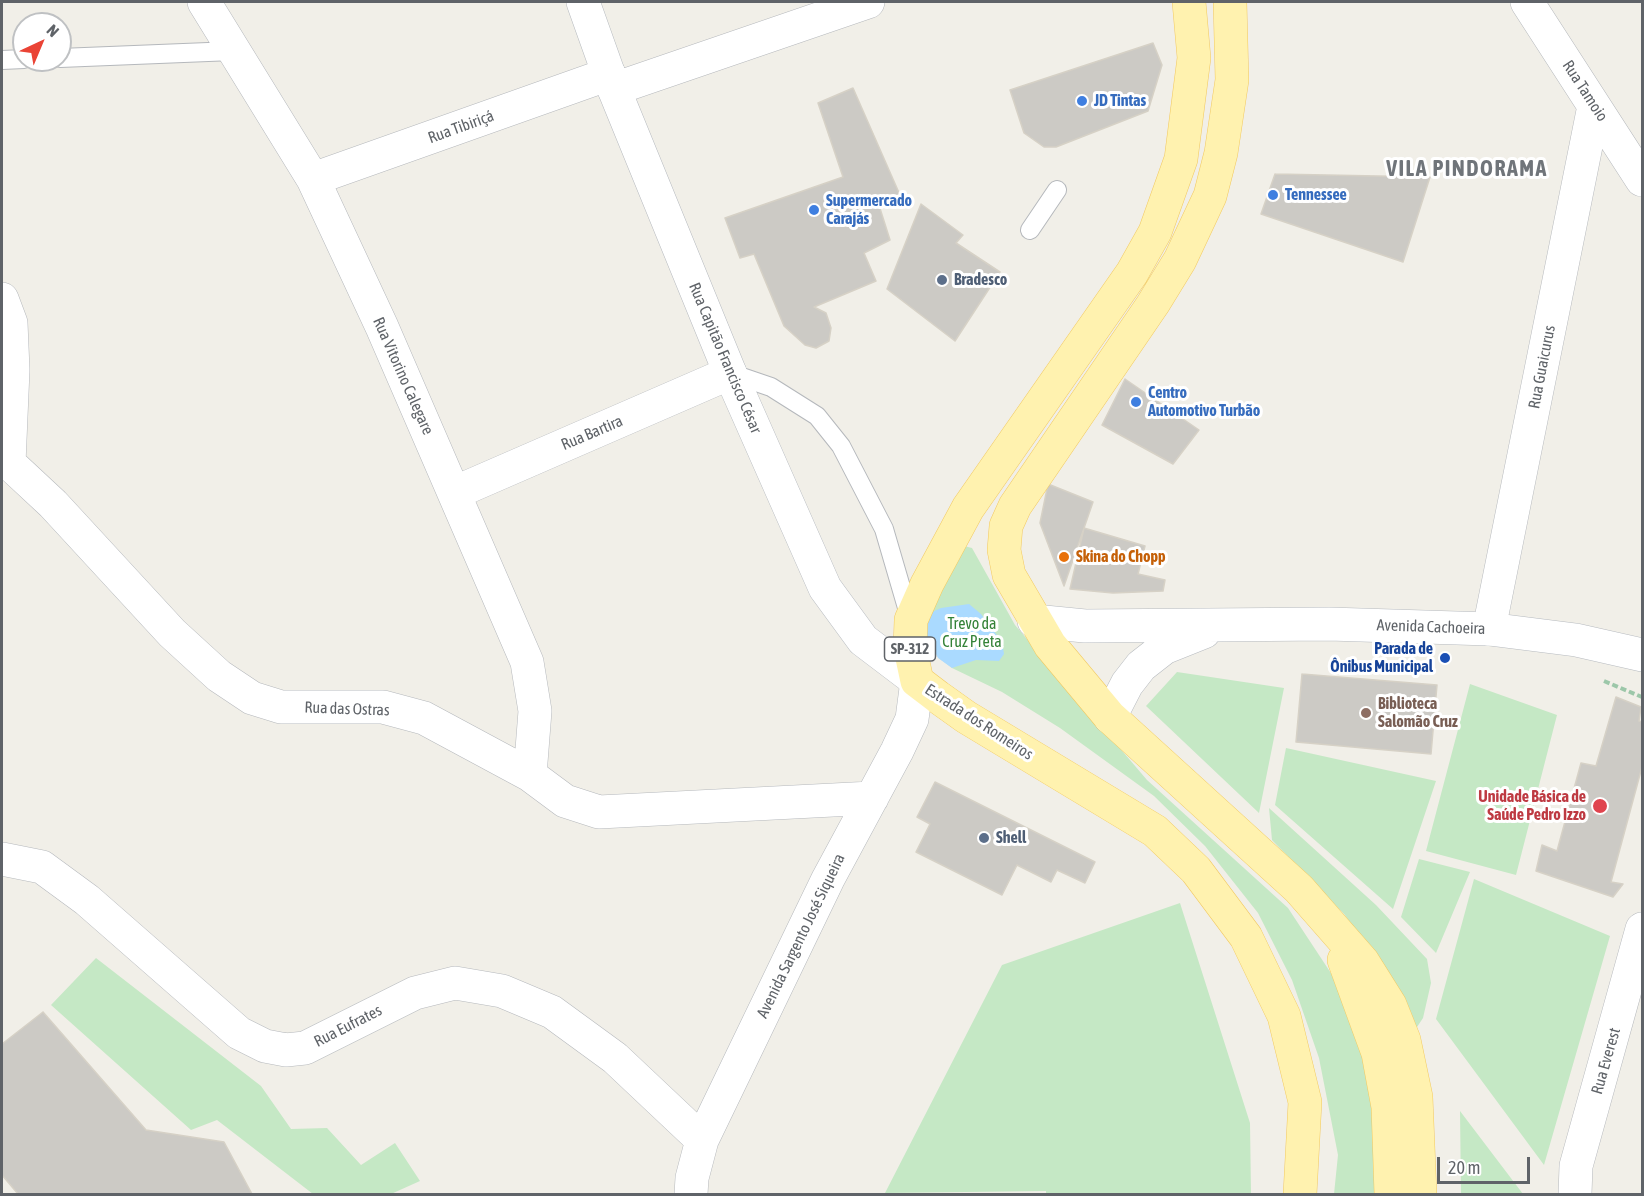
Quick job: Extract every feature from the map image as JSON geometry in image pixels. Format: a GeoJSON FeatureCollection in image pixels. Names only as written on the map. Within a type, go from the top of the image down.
{"type":"FeatureCollection","features":[{"type":"Feature","properties":{"kind":"main road","name":"Estrada dos Romeiros"},"geometry":{"type":"LineString","coordinates":[[1189,2],[1194,58],[1182,148],[1155,232],[1132,273],[969,508],[927,584],[911,620],[910,648],[917,681],[966,717],[1155,831],[1203,879],[1246,937],[1284,1016],[1305,1102],[1300,1194]]}},
{"type":"Feature","properties":{"kind":"main road"},"geometry":{"type":"LineString","coordinates":[[1230,2],[1232,80],[1221,153],[1210,196],[1180,260],[1158,295],[1027,485],[1006,526],[1004,550],[1009,575],[1034,621],[1050,645],[1110,717],[1261,852],[1329,922],[1363,962],[1390,1005],[1404,1040],[1416,1097],[1420,1194]]}},
{"type":"Feature","properties":{"kind":"main road"},"geometry":{"type":"LineString","coordinates":[[1329,922],[1361,1001],[1378,1053],[1388,1107],[1391,1194]]}},
{"type":"Feature","properties":{"kind":"street","name":"Rua Vitorino Calegare"},"geometry":{"type":"LineString","coordinates":[[204,2],[313,179],[382,327],[527,662],[535,711],[530,775]]}},
{"type":"Feature","properties":{"kind":"street","name":"Rua Capitão Francisco César"},"geometry":{"type":"LineString","coordinates":[[583,2],[611,81],[730,373],[825,588],[863,640],[917,681]]}},
{"type":"Feature","properties":{"kind":"street","name":"Rua Tibiriçá"},"geometry":{"type":"LineString","coordinates":[[313,179],[611,81],[868,2]]}},
{"type":"Feature","properties":{"kind":"street","name":"Rua Tamoio"},"geometry":{"type":"LineString","coordinates":[[1527,2],[1642,180]]}},
{"type":"Feature","properties":{"kind":"street","name":"Rua Guaicurus"},"geometry":{"type":"LineString","coordinates":[[1489,629],[1594,106]]}},
{"type":"Feature","properties":{"kind":"street"},"geometry":{"type":"LineString","coordinates":[[2,299],[10,323],[13,370],[5,463]]}},
{"type":"Feature","properties":{"kind":"street","name":"Rua Bartira"},"geometry":{"type":"LineString","coordinates":[[454,493],[730,373]]}},
{"type":"Feature","properties":{"kind":"street","name":"Rua das Ostras"},"geometry":{"type":"LineString","coordinates":[[5,463],[53,504],[172,633],[219,675],[252,698],[282,707],[383,707],[424,718],[530,775],[565,801],[599,812],[872,798]]}},
{"type":"Feature","properties":{"kind":"street","name":"Avenida Cachoeira"},"geometry":{"type":"LineString","coordinates":[[1034,621],[1084,626],[1217,627],[1329,624],[1489,629],[1576,640],[1642,655]]}},
{"type":"Feature","properties":{"kind":"street","name":"Avenida Cachoeira"},"geometry":{"type":"LineString","coordinates":[[1110,717],[1127,684],[1141,666],[1164,648],[1217,627]]}},
{"type":"Feature","properties":{"kind":"street","name":"Avenida Sargento José Siqueira"},"geometry":{"type":"LineString","coordinates":[[691,1194],[692,1178],[702,1140],[828,879],[912,719],[917,681]]}},
{"type":"Feature","properties":{"kind":"street","name":"Rua Eufrates"},"geometry":{"type":"LineString","coordinates":[[2,859],[42,867],[87,900],[239,1032],[265,1046],[286,1050],[305,1048],[415,993],[455,983],[502,991],[552,1012],[615,1058],[702,1140]]}},
{"type":"Feature","properties":{"kind":"street","name":"Rua Everest"},"geometry":{"type":"LineString","coordinates":[[1575,1194],[1576,1166],[1640,945]]}},
{"type":"Feature","properties":{"kind":"lane"},"geometry":{"type":"LineString","coordinates":[[72,58],[233,51]]}},
{"type":"Feature","properties":{"kind":"lane"},"geometry":{"type":"LineString","coordinates":[[1030,230],[1057,190]]}},
{"type":"Feature","properties":{"kind":"lane"},"geometry":{"type":"LineString","coordinates":[[730,373],[771,387],[817,416],[841,446],[884,529],[911,620]]}},
{"type":"Feature","properties":{"kind":"path"},"geometry":{"type":"LineString","coordinates":[[1596,678],[1642,697]]}},
{"type":"Feature","properties":{"kind":"green space","name":"Trevo da Cruz Preta"},"geometry":{"type":"Polygon","coordinates":[[[956,544],[972,548],[1015,625],[1147,780],[1288,908],[1348,999],[1374,1095],[1374,1194],[1334,1194],[1338,1155],[1319,1058],[1292,980],[1258,913],[1205,846],[1154,796],[1060,728],[1002,692],[952,668],[939,658],[925,633],[949,555],[956,544]]]}},
{"type":"Feature","properties":{"kind":"green space"},"geometry":{"type":"Polygon","coordinates":[[[1177,672],[1284,688],[1259,813],[1146,706],[1177,672]]]}},
{"type":"Feature","properties":{"kind":"green space"},"geometry":{"type":"Polygon","coordinates":[[[1470,684],[1557,715],[1516,875],[1426,851],[1470,684]]]}},
{"type":"Feature","properties":{"kind":"green space"},"geometry":{"type":"Polygon","coordinates":[[[1286,748],[1436,781],[1393,909],[1275,805],[1286,748]]]}},
{"type":"Feature","properties":{"kind":"green space"},"geometry":{"type":"Polygon","coordinates":[[[1269,808],[1376,905],[1427,959],[1431,983],[1423,1018],[1411,1036],[1394,991],[1345,915],[1272,840],[1269,808]]]}},
{"type":"Feature","properties":{"kind":"green space"},"geometry":{"type":"Polygon","coordinates":[[[1419,859],[1470,872],[1436,953],[1401,917],[1419,859]]]}},
{"type":"Feature","properties":{"kind":"green space"},"geometry":{"type":"Polygon","coordinates":[[[1474,879],[1610,936],[1544,1165],[1436,1019],[1474,879]]]}},
{"type":"Feature","properties":{"kind":"green space"},"geometry":{"type":"Polygon","coordinates":[[[1180,903],[1250,1123],[1251,1194],[1046,1194],[1046,1191],[885,1193],[1002,965],[1180,903]]]}},
{"type":"Feature","properties":{"kind":"green space"},"geometry":{"type":"Polygon","coordinates":[[[96,958],[261,1086],[291,1129],[327,1128],[361,1165],[395,1143],[420,1181],[391,1194],[313,1194],[217,1120],[191,1130],[51,1005],[96,958]]]}},
{"type":"Feature","properties":{"kind":"green space"},"geometry":{"type":"Polygon","coordinates":[[[1460,1111],[1523,1194],[1461,1194],[1460,1111]]]}},
{"type":"Feature","properties":{"kind":"water"},"geometry":{"type":"Polygon","coordinates":[[[969,604],[981,614],[1002,642],[1004,654],[999,661],[976,660],[952,668],[938,658],[925,633],[926,621],[930,613],[941,608],[969,604]]]}},
{"type":"Feature","properties":{"kind":"building","name":"JD Tintas"},"geometry":{"type":"Polygon","coordinates":[[[1153,43],[1162,65],[1148,111],[1056,147],[1044,147],[1024,133],[1010,90],[1153,43]]]}},
{"type":"Feature","properties":{"kind":"building","name":"Supermercado Carajás"},"geometry":{"type":"Polygon","coordinates":[[[853,88],[900,195],[878,202],[890,240],[864,253],[876,281],[814,307],[826,313],[831,328],[829,341],[816,348],[805,345],[784,326],[754,254],[740,258],[725,218],[843,177],[818,103],[853,88]]]}},
{"type":"Feature","properties":{"kind":"building"},"geometry":{"type":"Polygon","coordinates":[[[1275,174],[1430,177],[1403,262],[1261,214],[1275,174]]]}},
{"type":"Feature","properties":{"kind":"building","name":"Bradesco"},"geometry":{"type":"Polygon","coordinates":[[[921,204],[963,235],[956,243],[1000,272],[955,341],[887,289],[921,204]]]}},
{"type":"Feature","properties":{"kind":"building","name":"Centro Automotivo Turbão"},"geometry":{"type":"Polygon","coordinates":[[[1125,379],[1199,430],[1173,464],[1102,425],[1125,379]]]}},
{"type":"Feature","properties":{"kind":"building","name":"Skina do Chopp"},"geometry":{"type":"Polygon","coordinates":[[[1048,484],[1093,502],[1064,586],[1040,523],[1048,484]]]}},
{"type":"Feature","properties":{"kind":"building"},"geometry":{"type":"Polygon","coordinates":[[[1084,528],[1145,546],[1138,574],[1165,580],[1163,591],[1113,593],[1070,589],[1084,528]]]}},
{"type":"Feature","properties":{"kind":"building","name":"Biblioteca Salomão Cruz"},"geometry":{"type":"Polygon","coordinates":[[[1302,674],[1437,685],[1431,754],[1296,742],[1302,674]]]}},
{"type":"Feature","properties":{"kind":"building","name":"Unidade Básica de Saúde Pedro Izzo"},"geometry":{"type":"Polygon","coordinates":[[[1616,697],[1641,707],[1639,721],[1642,722],[1642,767],[1611,882],[1623,884],[1613,897],[1536,871],[1542,845],[1557,851],[1581,763],[1596,766],[1616,697]]]}},
{"type":"Feature","properties":{"kind":"building","name":"Shell"},"geometry":{"type":"Polygon","coordinates":[[[935,782],[1095,862],[1085,883],[1057,870],[1051,882],[1017,865],[1002,895],[916,852],[930,824],[917,817],[935,782]]]}},
{"type":"Feature","properties":{"kind":"building"},"geometry":{"type":"Polygon","coordinates":[[[43,1012],[146,1130],[224,1142],[252,1194],[18,1194],[2,1175],[2,1044],[43,1012]]]}},
{"type":"Feature","properties":{"kind":"place","name":"JD Tintas"},"geometry":{"type":"Point","coordinates":[1082,101]}},
{"type":"Feature","properties":{"kind":"place","name":"Tennessee"},"geometry":{"type":"Point","coordinates":[1273,195]}},
{"type":"Feature","properties":{"kind":"place","name":"Supermercado Carajás"},"geometry":{"type":"Point","coordinates":[814,210]}},
{"type":"Feature","properties":{"kind":"place","name":"Bradesco"},"geometry":{"type":"Point","coordinates":[942,280]}},
{"type":"Feature","properties":{"kind":"place","name":"Centro Automotivo Turbão"},"geometry":{"type":"Point","coordinates":[1136,402]}},
{"type":"Feature","properties":{"kind":"place","name":"Skina do Chopp"},"geometry":{"type":"Point","coordinates":[1064,557]}},
{"type":"Feature","properties":{"kind":"place","name":"Parada de Ônibus Municipal"},"geometry":{"type":"Point","coordinates":[1445,658]}},
{"type":"Feature","properties":{"kind":"place","name":"Biblioteca Salomão Cruz"},"geometry":{"type":"Point","coordinates":[1366,713]}},
{"type":"Feature","properties":{"kind":"place","name":"Unidade Básica de Saúde Pedro Izzo"},"geometry":{"type":"Point","coordinates":[1600,806]}},
{"type":"Feature","properties":{"kind":"place","name":"Shell"},"geometry":{"type":"Point","coordinates":[984,838]}},
{"type":"Feature","properties":{"kind":"district","name":"VILA PINDORAMA"},"geometry":{"type":"Point","coordinates":[1467,169]}}]}
